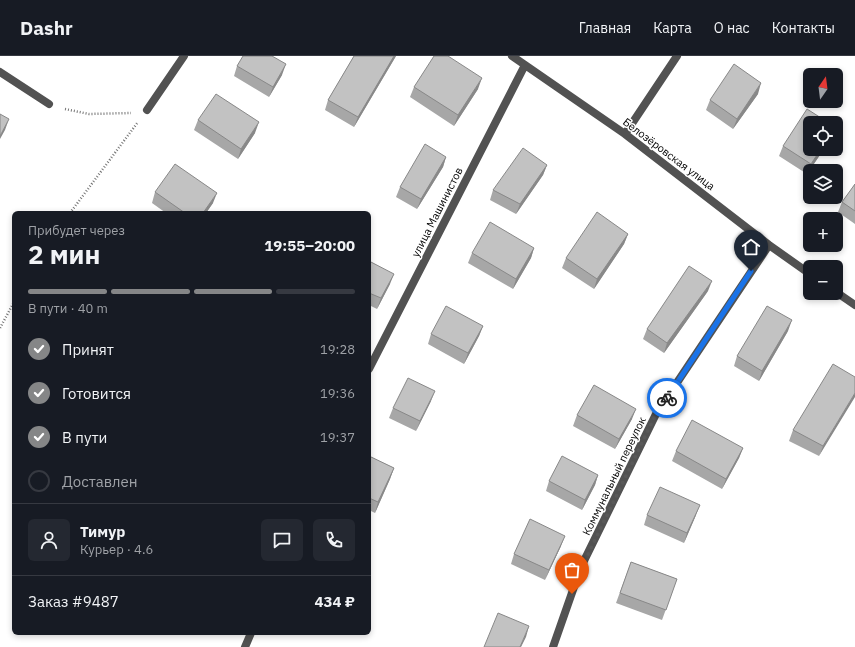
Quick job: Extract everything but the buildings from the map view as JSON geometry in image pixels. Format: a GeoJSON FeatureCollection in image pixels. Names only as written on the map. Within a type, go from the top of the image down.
{"type":"FeatureCollection","features":[{"type":"Feature","properties":{"kind":"street"},"geometry":{"type":"LineString","coordinates":[[147,110],[184,56]]}},
{"type":"Feature","properties":{"kind":"street","name":"Белозёровская улица"},"geometry":{"type":"LineString","coordinates":[[512,56],[625,134],[769,245],[803,269]]}},
{"type":"Feature","properties":{"kind":"street"},"geometry":{"type":"LineString","coordinates":[[625,134],[677,56]]}},
{"type":"Feature","properties":{"kind":"street","name":"улица Машинистов"},"geometry":{"type":"LineString","coordinates":[[371,365],[525,65]]}},
{"type":"Feature","properties":{"kind":"street"},"geometry":{"type":"LineString","coordinates":[[0,72],[49,104]]}},
{"type":"Feature","properties":{"kind":"street","name":"Коммунальный переулок"},"geometry":{"type":"LineString","coordinates":[[553,647],[582,567],[656,414],[769,245]]}},
{"type":"Feature","properties":{"kind":"street"},"geometry":{"type":"LineString","coordinates":[[843,297],[855,305]]}},
{"type":"Feature","properties":{"kind":"street"},"geometry":{"type":"LineString","coordinates":[[244,647],[250,635]]}},
{"type":"Feature","properties":{"kind":"path"},"geometry":{"type":"LineString","coordinates":[[49,104],[72,112],[89,114],[124,114],[147,110]]}},
{"type":"Feature","properties":{"kind":"path"},"geometry":{"type":"LineString","coordinates":[[71,211],[147,110]]}},
{"type":"Feature","properties":{"kind":"path"},"geometry":{"type":"LineString","coordinates":[[0,328],[12,306]]}},
{"type":"Feature","properties":{"kind":"way so far"},"geometry":{"type":"LineString","coordinates":[[572,594],[582,567],[656,414],[667,398]]}},
{"type":"Feature","properties":{"kind":"route"},"geometry":{"type":"LineString","coordinates":[[667,398],[751,271]]}}]}
